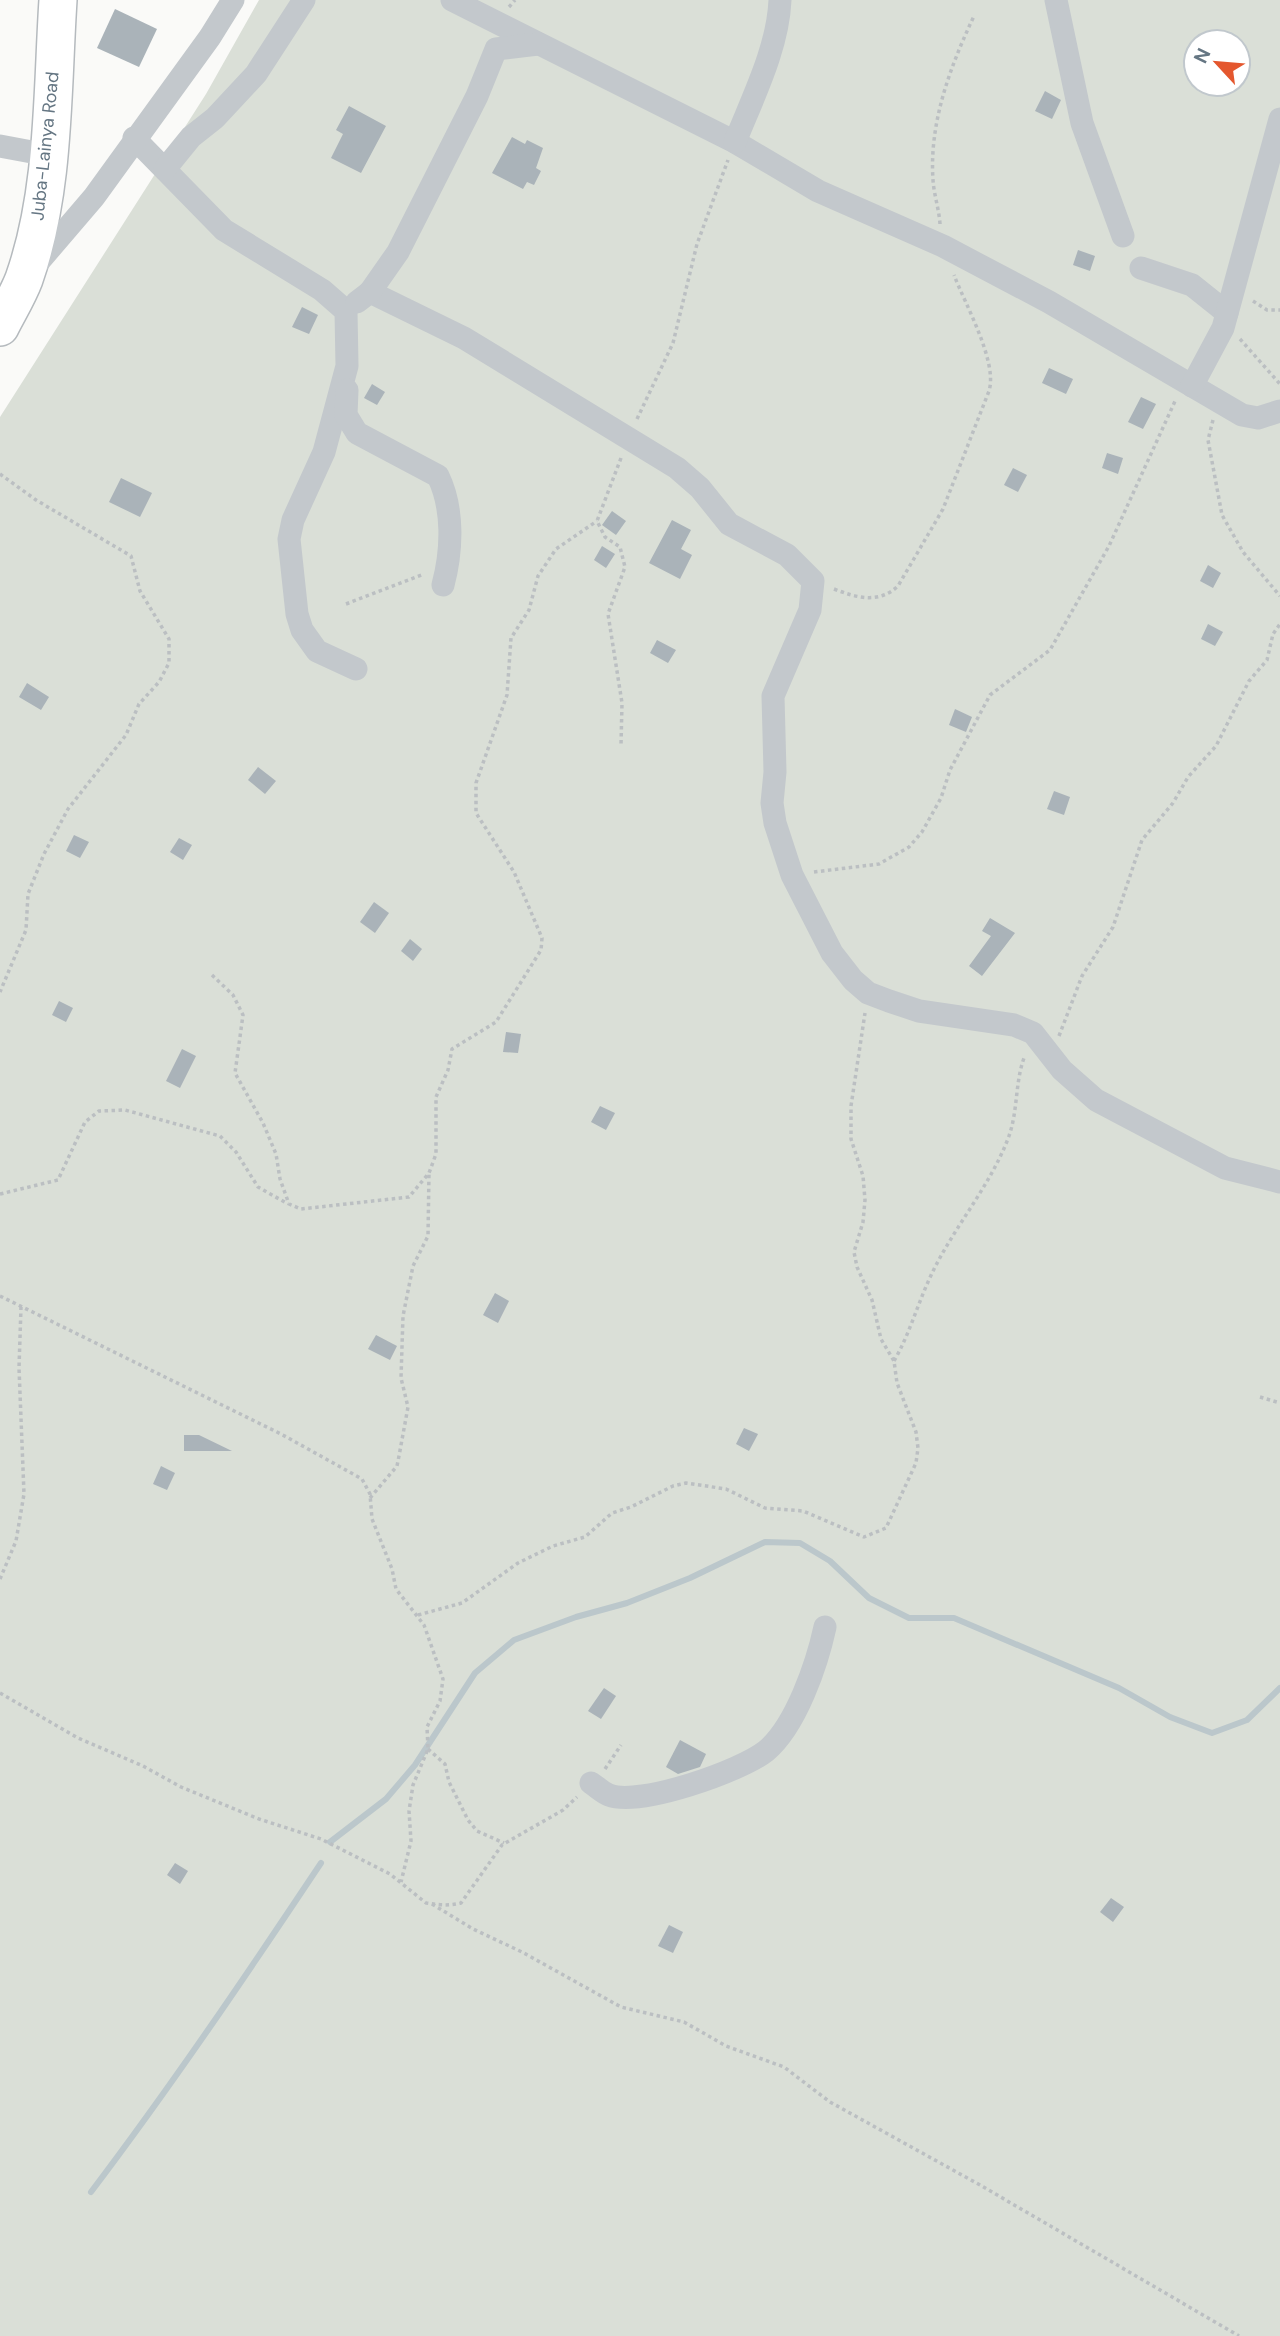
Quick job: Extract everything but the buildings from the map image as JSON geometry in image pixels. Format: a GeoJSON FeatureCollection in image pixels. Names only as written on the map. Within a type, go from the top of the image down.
{"type":"FeatureCollection","features":[{"type":"Feature","properties":{"kind":"main road","name":"Juba-Lainya Road"},"geometry":{"type":"LineString","coordinates":[[0,327],[24,279],[40,218],[48,155],[58,0]]}},
{"type":"Feature","properties":{"kind":"street"},"geometry":{"type":"LineString","coordinates":[[24,279],[94,197],[134,138],[210,37],[233,0]]}},
{"type":"Feature","properties":{"kind":"street"},"geometry":{"type":"LineString","coordinates":[[165,169],[191,137],[215,118],[256,74],[304,0]]}},
{"type":"Feature","properties":{"kind":"street"},"geometry":{"type":"LineString","coordinates":[[452,0],[735,142],[818,191],[943,246],[1049,302],[1217,402],[1253,418],[1280,411]]}},
{"type":"Feature","properties":{"kind":"street"},"geometry":{"type":"LineString","coordinates":[[735,142],[761,78],[779,15],[780,0]]}},
{"type":"Feature","properties":{"kind":"street"},"geometry":{"type":"LineString","coordinates":[[1056,0],[1082,123],[1124,236]]}},
{"type":"Feature","properties":{"kind":"street"},"geometry":{"type":"LineString","coordinates":[[346,311],[370,292],[398,252],[477,96],[496,49],[541,44]]}},
{"type":"Feature","properties":{"kind":"street"},"geometry":{"type":"LineString","coordinates":[[1188,384],[1223,328],[1280,119]]}},
{"type":"Feature","properties":{"kind":"street"},"geometry":{"type":"LineString","coordinates":[[134,138],[224,230],[322,290],[346,311],[346,415],[357,433],[438,476],[444,489],[449,519],[446,574]]}},
{"type":"Feature","properties":{"kind":"street"},"geometry":{"type":"LineString","coordinates":[[0,146],[48,155]]}},
{"type":"Feature","properties":{"kind":"street"},"geometry":{"type":"LineString","coordinates":[[1141,268],[1192,285],[1227,313]]}},
{"type":"Feature","properties":{"kind":"street"},"geometry":{"type":"LineString","coordinates":[[370,292],[464,338],[628,441],[677,468],[701,488],[729,524],[787,555],[813,581],[810,610],[773,696],[775,772],[772,803],[775,822],[792,875],[832,953],[853,980],[869,993],[919,1011],[1014,1025],[1033,1033],[1062,1070],[1096,1100],[1225,1168],[1280,1182]]}},
{"type":"Feature","properties":{"kind":"street"},"geometry":{"type":"LineString","coordinates":[[347,366],[324,452],[293,520],[289,539],[297,614],[302,630],[317,651],[356,669]]}},
{"type":"Feature","properties":{"kind":"street"},"geometry":{"type":"LineString","coordinates":[[592,1783],[610,1796],[669,1791],[729,1773],[767,1750],[788,1724],[817,1663],[825,1627]]}},
{"type":"Feature","properties":{"kind":"path"},"geometry":{"type":"LineString","coordinates":[[813,581],[866,598],[888,596],[898,586],[943,509],[989,391],[991,377],[982,341],[943,246],[933,181],[936,131],[949,74],[974,16]]}},
{"type":"Feature","properties":{"kind":"path"},"geometry":{"type":"LineString","coordinates":[[370,1498],[397,1466],[408,1407],[401,1378],[403,1316],[413,1266],[430,1228],[429,1173],[438,1146],[436,1097],[448,1070],[452,1049],[496,1022],[541,950],[542,938],[514,872],[476,813],[476,783],[507,695],[510,638],[529,610],[545,562],[556,549],[597,521],[628,441],[673,343],[697,244],[735,142]]}},
{"type":"Feature","properties":{"kind":"path"},"geometry":{"type":"LineString","coordinates":[[1234,289],[1259,307],[1280,310]]}},
{"type":"Feature","properties":{"kind":"path"},"geometry":{"type":"LineString","coordinates":[[1227,313],[1234,332],[1280,384]]}},
{"type":"Feature","properties":{"kind":"path"},"geometry":{"type":"LineString","coordinates":[[792,875],[879,864],[909,847],[922,832],[941,798],[950,770],[990,695],[1050,650],[1115,535],[1142,469],[1188,384]]}},
{"type":"Feature","properties":{"kind":"path"},"geometry":{"type":"LineString","coordinates":[[1217,402],[1208,440],[1222,515],[1243,552],[1280,596]]}},
{"type":"Feature","properties":{"kind":"path"},"geometry":{"type":"LineString","coordinates":[[0,474],[36,500],[131,556],[140,591],[169,639],[171,651],[169,663],[159,682],[139,704],[126,735],[68,809],[44,854],[28,894],[26,930],[0,992]]}},
{"type":"Feature","properties":{"kind":"path"},"geometry":{"type":"LineString","coordinates":[[597,521],[605,537],[620,547],[625,568],[608,614],[622,703],[621,745]]}},
{"type":"Feature","properties":{"kind":"path"},"geometry":{"type":"LineString","coordinates":[[346,604],[446,574]]}},
{"type":"Feature","properties":{"kind":"path"},"geometry":{"type":"LineString","coordinates":[[1051,1055],[1082,976],[1113,927],[1142,840],[1173,803],[1188,777],[1216,747],[1248,681],[1268,660],[1273,634],[1280,624]]}},
{"type":"Feature","properties":{"kind":"path"},"geometry":{"type":"LineString","coordinates":[[212,975],[233,995],[243,1015],[235,1073],[263,1123],[276,1154],[280,1179],[289,1204]]}},
{"type":"Feature","properties":{"kind":"path"},"geometry":{"type":"LineString","coordinates":[[418,1615],[462,1603],[517,1563],[553,1546],[584,1537],[612,1513],[631,1507],[673,1486],[686,1483],[726,1489],[765,1507],[803,1511],[864,1537],[886,1528],[916,1463],[916,1432],[897,1383],[894,1361],[881,1339],[872,1300],[857,1267],[854,1252],[863,1222],[865,1200],[863,1176],[851,1139],[851,1106],[869,993]]}},
{"type":"Feature","properties":{"kind":"path"},"geometry":{"type":"LineString","coordinates":[[894,1361],[908,1337],[928,1282],[998,1160],[1009,1135],[1015,1110],[1018,1075],[1033,1033]]}},
{"type":"Feature","properties":{"kind":"path"},"geometry":{"type":"LineString","coordinates":[[0,1194],[58,1181],[85,1122],[99,1111],[125,1110],[220,1136],[236,1152],[258,1187],[301,1209],[403,1200],[409,1197],[429,1173]]}},
{"type":"Feature","properties":{"kind":"path"},"geometry":{"type":"LineString","coordinates":[[0,1296],[342,1466],[362,1479],[370,1498],[372,1519],[392,1569],[396,1589],[418,1615],[434,1649],[443,1679],[440,1701],[428,1727],[428,1749],[413,1786],[409,1811],[411,1841],[401,1882]]}},
{"type":"Feature","properties":{"kind":"path"},"geometry":{"type":"LineString","coordinates":[[0,1579],[16,1541],[24,1494],[19,1382],[21,1307]]}},
{"type":"Feature","properties":{"kind":"path"},"geometry":{"type":"LineString","coordinates":[[1260,1397],[1280,1403]]}},
{"type":"Feature","properties":{"kind":"path"},"geometry":{"type":"LineString","coordinates":[[0,1693],[78,1738],[143,1766],[181,1787],[258,1819],[321,1839],[401,1882],[426,1903],[450,1906],[461,1903],[504,1843],[563,1810],[602,1773],[621,1745]]}},
{"type":"Feature","properties":{"kind":"path"},"geometry":{"type":"LineString","coordinates":[[428,1749],[445,1765],[449,1782],[468,1820],[477,1831],[504,1843]]}},
{"type":"Feature","properties":{"kind":"path"},"geometry":{"type":"LineString","coordinates":[[432,1904],[473,1929],[522,1952],[621,2007],[684,2022],[726,2046],[784,2067],[830,2102],[980,2185],[1239,2336]]}},
{"type":"Feature","properties":{"kind":"shaded area"},"geometry":{"type":"Polygon","coordinates":[[[259,0],[1280,0],[1280,2336],[0,2336],[0,417],[206,94],[259,0]]]}},
{"type":"Feature","properties":{"kind":"waterway"},"geometry":{"type":"LineString","coordinates":[[330,1842],[386,1799],[415,1765],[475,1673],[514,1640],[576,1617],[627,1603],[690,1578],[765,1542],[800,1543],[830,1561],[869,1598],[909,1618],[954,1618],[1119,1688],[1170,1717],[1212,1733],[1247,1720],[1280,1688]]}},
{"type":"Feature","properties":{"kind":"waterway"},"geometry":{"type":"LineString","coordinates":[[91,2192],[209,2029],[321,1863]]}}]}
